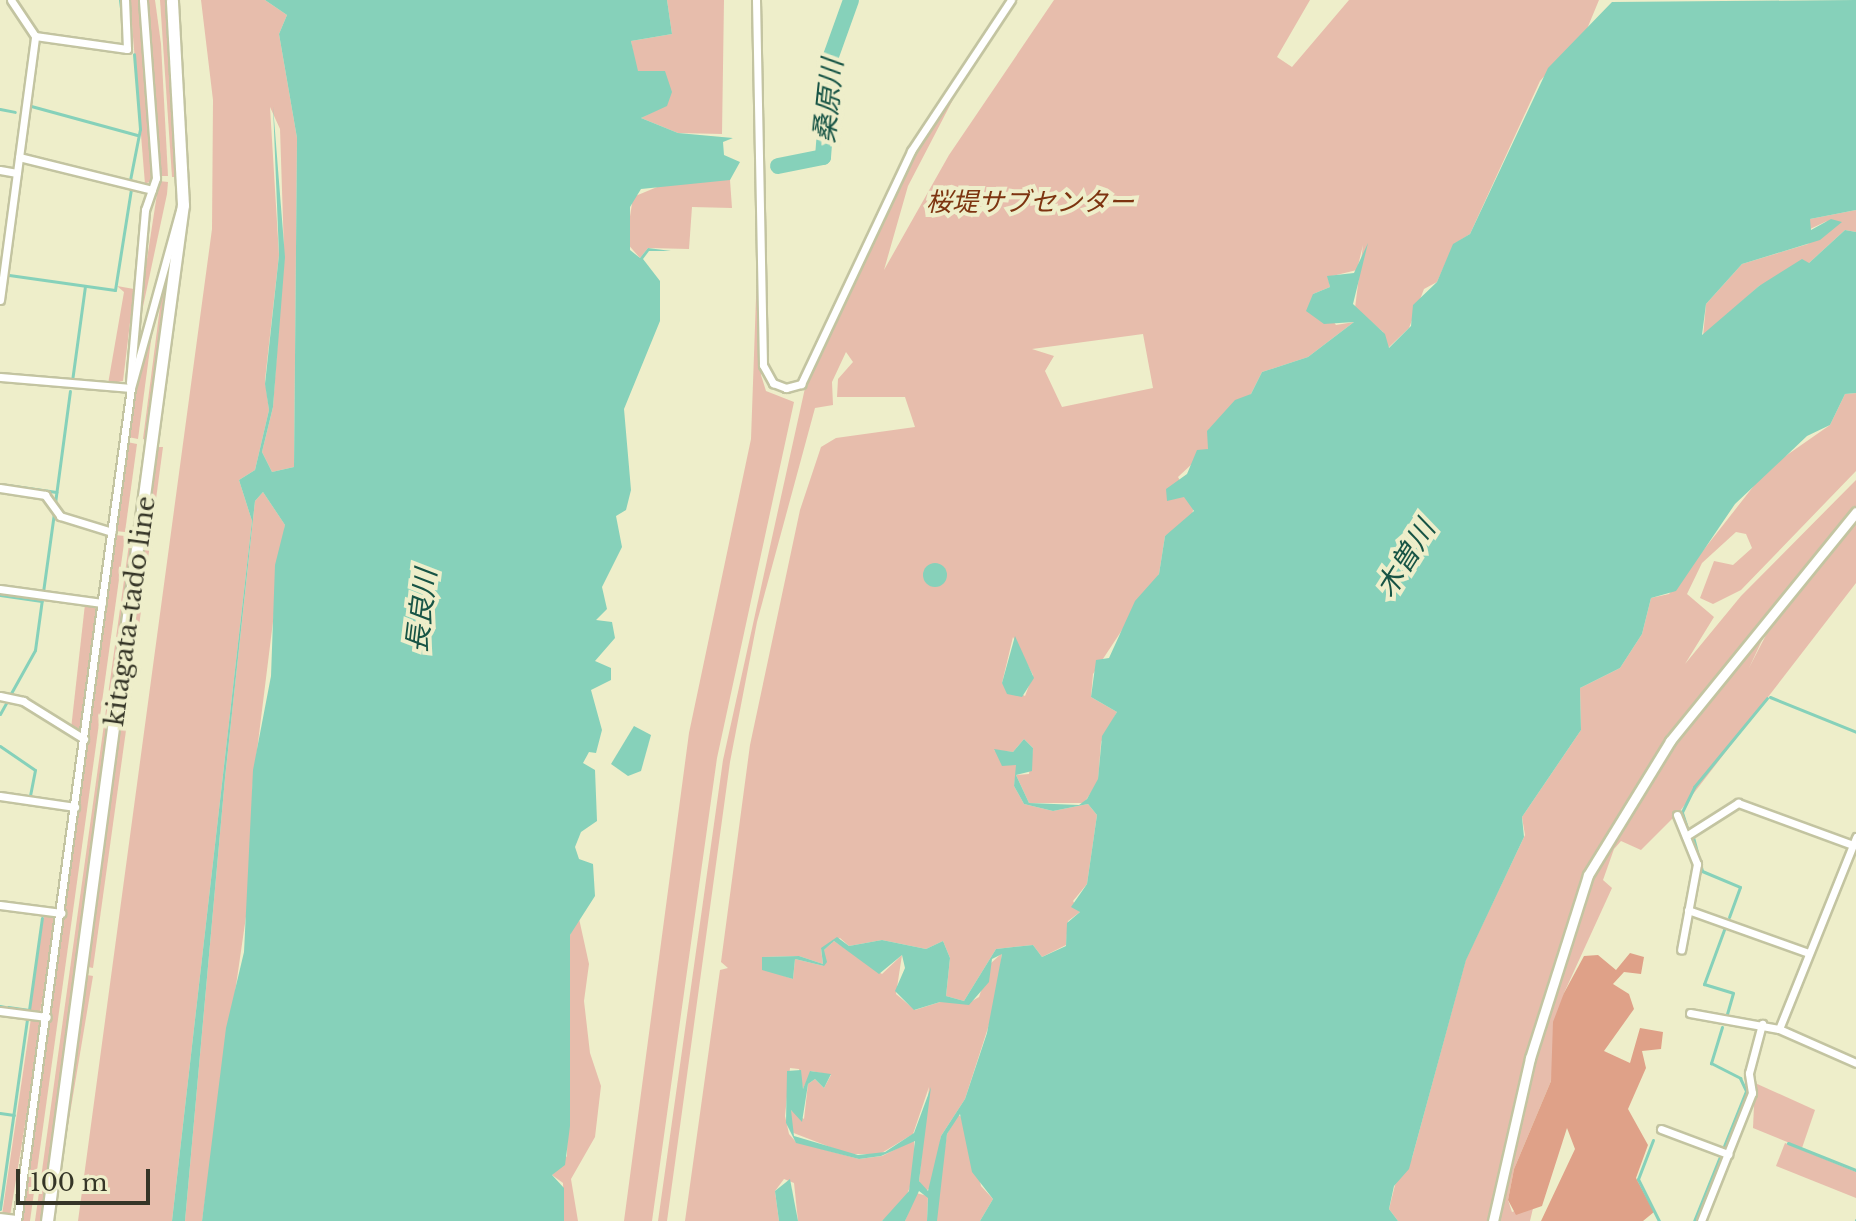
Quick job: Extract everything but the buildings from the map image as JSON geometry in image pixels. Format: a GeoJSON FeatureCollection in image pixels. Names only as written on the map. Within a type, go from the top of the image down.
{"type":"FeatureCollection","features":[{"type":"Feature","properties":{"kind":"main road","name":"kitagata-tado line"},"geometry":{"type":"LineString","coordinates":[[47,1221],[183,205],[172,0]]}},
{"type":"Feature","properties":{"kind":"street"},"geometry":{"type":"LineString","coordinates":[[0,300],[35,36],[11,0]]}},
{"type":"Feature","properties":{"kind":"street"},"geometry":{"type":"LineString","coordinates":[[35,36],[127,49],[125,0]]}},
{"type":"Feature","properties":{"kind":"street"},"geometry":{"type":"LineString","coordinates":[[0,1217],[17,1220],[131,388],[152,190],[155,120],[143,0]]}},
{"type":"Feature","properties":{"kind":"street"},"geometry":{"type":"LineString","coordinates":[[756,0],[763,365],[773,383],[786,388],[801,384],[911,151],[1011,0]]}},
{"type":"Feature","properties":{"kind":"street"},"geometry":{"type":"LineString","coordinates":[[19,157],[152,190]]}},
{"type":"Feature","properties":{"kind":"street"},"geometry":{"type":"LineString","coordinates":[[0,170],[17,173]]}},
{"type":"Feature","properties":{"kind":"street"},"geometry":{"type":"LineString","coordinates":[[131,388],[183,205]]}},
{"type":"Feature","properties":{"kind":"street"},"geometry":{"type":"LineString","coordinates":[[0,377],[131,388]]}},
{"type":"Feature","properties":{"kind":"street"},"geometry":{"type":"LineString","coordinates":[[0,488],[45,495],[60,516],[112,532]]}},
{"type":"Feature","properties":{"kind":"street"},"geometry":{"type":"LineString","coordinates":[[1493,1221],[1543,1013],[1594,863],[1670,741],[1856,512]]}},
{"type":"Feature","properties":{"kind":"street"},"geometry":{"type":"LineString","coordinates":[[0,589],[102,603]]}},
{"type":"Feature","properties":{"kind":"street"},"geometry":{"type":"LineString","coordinates":[[0,696],[23,701],[84,739]]}},
{"type":"Feature","properties":{"kind":"street"},"geometry":{"type":"LineString","coordinates":[[0,796],[75,807]]}},
{"type":"Feature","properties":{"kind":"street"},"geometry":{"type":"LineString","coordinates":[[1686,836],[1738,803],[1854,841],[1779,1029]]}},
{"type":"Feature","properties":{"kind":"street"},"geometry":{"type":"LineString","coordinates":[[1677,815],[1697,864],[1681,950]]}},
{"type":"Feature","properties":{"kind":"street"},"geometry":{"type":"LineString","coordinates":[[0,905],[61,913]]}},
{"type":"Feature","properties":{"kind":"street"},"geometry":{"type":"LineString","coordinates":[[1688,910],[1809,953]]}},
{"type":"Feature","properties":{"kind":"street"},"geometry":{"type":"LineString","coordinates":[[0,1011],[47,1017]]}},
{"type":"Feature","properties":{"kind":"street"},"geometry":{"type":"LineString","coordinates":[[1690,1013],[1779,1029],[1856,1063]]}},
{"type":"Feature","properties":{"kind":"street"},"geometry":{"type":"LineString","coordinates":[[1701,1221],[1752,1093],[1749,1073],[1762,1024]]}},
{"type":"Feature","properties":{"kind":"street"},"geometry":{"type":"LineString","coordinates":[[1661,1129],[1728,1154]]}},
{"type":"Feature","properties":{"kind":"green space"},"geometry":{"type":"Polygon","coordinates":[[[130,0],[140,0],[153,180],[145,184],[130,0]]]}},
{"type":"Feature","properties":{"kind":"green space"},"geometry":{"type":"Polygon","coordinates":[[[146,0],[155,0],[161,44],[168,176],[159,176],[146,0]]]}},
{"type":"Feature","properties":{"kind":"green space"},"geometry":{"type":"Polygon","coordinates":[[[160,0],[166,0],[172,41],[179,177],[172,177],[160,0]]]}},
{"type":"Feature","properties":{"kind":"green space"},"geometry":{"type":"Polygon","coordinates":[[[201,0],[265,0],[287,15],[279,34],[297,138],[294,467],[272,472],[262,452],[273,407],[284,251],[280,129],[270,107],[279,255],[265,380],[269,410],[255,470],[239,480],[252,521],[172,1221],[78,1221],[212,229],[213,100],[201,0]]]}},
{"type":"Feature","properties":{"kind":"green space"},"geometry":{"type":"Polygon","coordinates":[[[667,0],[724,0],[722,134],[678,133],[641,118],[664,106],[636,69],[631,41],[672,34],[667,0]]]}},
{"type":"Feature","properties":{"kind":"green space","name":"桜堤サブセンター"},"geometry":{"type":"Polygon","coordinates":[[[1054,0],[1310,0],[1277,57],[1292,67],[1349,0],[1599,0],[1587,29],[1540,81],[1470,234],[1454,244],[1437,282],[1424,289],[1409,328],[1387,349],[1383,332],[1355,308],[1363,245],[1357,270],[1328,277],[1330,287],[1313,294],[1336,325],[1354,322],[1308,357],[1262,372],[1251,394],[1209,429],[1208,449],[1178,477],[1194,506],[1191,519],[1165,536],[1159,574],[1093,674],[1091,697],[1117,712],[1101,742],[1098,782],[1084,803],[1029,803],[1016,775],[1029,774],[1033,748],[1024,739],[1013,752],[994,750],[1017,765],[1014,786],[1024,804],[1053,811],[1088,804],[1097,815],[1087,884],[1073,901],[1080,912],[1068,921],[1066,945],[1042,957],[1033,945],[996,949],[964,1001],[946,996],[950,958],[943,941],[926,949],[882,940],[849,946],[840,938],[834,941],[882,974],[902,955],[896,994],[915,1010],[940,1002],[972,1001],[979,997],[990,964],[1002,953],[997,1000],[965,1099],[941,1136],[933,1187],[925,1191],[919,1181],[929,1087],[913,1134],[880,1154],[848,1154],[791,1132],[791,1110],[804,1119],[808,1084],[815,1079],[824,1088],[831,1075],[811,1071],[803,1089],[799,1069],[790,1068],[785,1116],[789,1134],[796,1142],[859,1159],[882,1156],[914,1140],[916,1171],[903,1205],[882,1221],[798,1221],[794,1183],[784,1179],[775,1191],[779,1221],[685,1221],[720,970],[728,968],[721,962],[750,745],[800,510],[821,447],[836,438],[915,427],[905,397],[837,397],[838,379],[853,362],[846,352],[832,382],[833,405],[815,408],[757,622],[730,762],[667,1221],[658,1221],[723,760],[805,388],[886,209],[950,93],[972,63],[908,186],[884,270],[949,155],[1054,0]],[[1143,334],[1032,349],[1054,356],[1045,371],[1062,407],[1153,388],[1143,334]],[[1013,637],[1002,683],[1025,696],[1033,675],[1013,637]],[[833,942],[821,949],[823,964],[799,956],[762,957],[766,970],[793,979],[795,959],[824,966],[824,950],[833,942]]]}},
{"type":"Feature","properties":{"kind":"green space"},"geometry":{"type":"Polygon","coordinates":[[[674,180],[730,180],[732,208],[692,207],[689,249],[648,248],[640,258],[626,242],[633,197],[674,180]]]}},
{"type":"Feature","properties":{"kind":"green space"},"geometry":{"type":"Polygon","coordinates":[[[159,181],[168,182],[167,194],[131,363],[159,181]]]}},
{"type":"Feature","properties":{"kind":"green space"},"geometry":{"type":"Polygon","coordinates":[[[1856,210],[1856,232],[1845,230],[1809,263],[1759,286],[1703,337],[1706,304],[1742,264],[1808,244],[1827,221],[1808,230],[1810,219],[1856,210]]]}},
{"type":"Feature","properties":{"kind":"green space"},"geometry":{"type":"Polygon","coordinates":[[[177,223],[149,440],[143,439],[164,276],[177,223]]]}},
{"type":"Feature","properties":{"kind":"green space"},"geometry":{"type":"Polygon","coordinates":[[[757,270],[761,375],[766,391],[794,402],[717,758],[652,1221],[624,1221],[689,733],[751,439],[757,270]]]}},
{"type":"Feature","properties":{"kind":"green space"},"geometry":{"type":"Polygon","coordinates":[[[117,286],[134,289],[123,381],[108,384],[124,292],[117,286]]]}},
{"type":"Feature","properties":{"kind":"green space"},"geometry":{"type":"Polygon","coordinates":[[[156,303],[138,439],[128,437],[137,371],[156,303]]]}},
{"type":"Feature","properties":{"kind":"green space"},"geometry":{"type":"Polygon","coordinates":[[[1856,393],[1856,471],[1741,590],[1713,604],[1700,598],[1714,561],[1733,565],[1752,548],[1746,534],[1736,532],[1702,563],[1687,594],[1714,617],[1685,664],[1741,596],[1856,480],[1856,507],[1669,735],[1585,872],[1522,1077],[1489,1221],[1398,1221],[1389,1209],[1395,1185],[1412,1158],[1466,959],[1525,835],[1522,817],[1581,730],[1580,688],[1620,668],[1642,634],[1651,598],[1669,594],[1767,469],[1830,425],[1845,394],[1856,393]]]}},
{"type":"Feature","properties":{"kind":"green space"},"geometry":{"type":"Polygon","coordinates":[[[127,442],[137,444],[125,532],[115,531],[127,442]]]}},
{"type":"Feature","properties":{"kind":"green space"},"geometry":{"type":"Polygon","coordinates":[[[157,447],[163,447],[128,708],[123,707],[157,447]]]}},
{"type":"Feature","properties":{"kind":"green space"},"geometry":{"type":"Polygon","coordinates":[[[263,492],[285,525],[252,791],[253,868],[202,1221],[185,1221],[225,778],[255,501],[263,492]]]}},
{"type":"Feature","properties":{"kind":"green space"},"geometry":{"type":"Polygon","coordinates":[[[1856,518],[1856,583],[1680,811],[1641,850],[1621,841],[1614,849],[1603,880],[1612,888],[1564,993],[1551,1081],[1514,1169],[1508,1200],[1512,1212],[1534,1204],[1530,1221],[1497,1221],[1529,1079],[1592,877],[1671,746],[1779,604],[1749,668],[1787,594],[1856,518]]]}},
{"type":"Feature","properties":{"kind":"green space"},"geometry":{"type":"Polygon","coordinates":[[[115,535],[125,536],[30,1221],[20,1221],[115,535]]]}},
{"type":"Feature","properties":{"kind":"green space"},"geometry":{"type":"Polygon","coordinates":[[[130,537],[136,538],[42,1221],[35,1221],[130,537]]]}},
{"type":"Feature","properties":{"kind":"green space"},"geometry":{"type":"Polygon","coordinates":[[[85,604],[98,609],[80,732],[71,729],[85,604]]]}},
{"type":"Feature","properties":{"kind":"green space"},"geometry":{"type":"Polygon","coordinates":[[[122,715],[128,716],[93,968],[88,967],[122,715]]]}},
{"type":"Feature","properties":{"kind":"green space"},"geometry":{"type":"Polygon","coordinates":[[[44,914],[56,918],[40,1013],[30,1012],[44,914]]]}},
{"type":"Feature","properties":{"kind":"green space"},"geometry":{"type":"Polygon","coordinates":[[[578,914],[589,964],[584,1001],[590,1053],[601,1086],[595,1137],[571,1179],[578,1221],[564,1221],[563,1183],[552,1175],[567,1156],[570,935],[578,914]]]}},
{"type":"Feature","properties":{"kind":"green space"},"geometry":{"type":"Polygon","coordinates":[[[87,975],[93,976],[52,1221],[87,975]]]}},
{"type":"Feature","properties":{"kind":"green space"},"geometry":{"type":"Polygon","coordinates":[[[31,1018],[42,1021],[10,1216],[2,1215],[31,1018]]]}},
{"type":"Feature","properties":{"kind":"green space"},"geometry":{"type":"Polygon","coordinates":[[[1755,1083],[1815,1110],[1802,1148],[1753,1128],[1755,1083]]]}},
{"type":"Feature","properties":{"kind":"green space"},"geometry":{"type":"Polygon","coordinates":[[[958,1115],[966,1119],[981,1186],[993,1199],[980,1221],[937,1221],[935,1210],[947,1134],[958,1115]]]}},
{"type":"Feature","properties":{"kind":"green space"},"geometry":{"type":"Polygon","coordinates":[[[1785,1143],[1856,1172],[1856,1198],[1776,1166],[1785,1143]]]}},
{"type":"Feature","properties":{"kind":"green space"},"geometry":{"type":"Polygon","coordinates":[[[916,1193],[928,1196],[927,1221],[905,1221],[916,1193]]]}},
{"type":"Feature","properties":{"kind":"shaded area"},"geometry":{"type":"Polygon","coordinates":[[[1630,953],[1644,957],[1641,974],[1624,972],[1613,984],[1629,994],[1634,1009],[1604,1051],[1630,1063],[1640,1028],[1663,1032],[1661,1049],[1642,1051],[1646,1068],[1628,1109],[1648,1145],[1636,1178],[1654,1212],[1643,1221],[1541,1221],[1575,1149],[1567,1128],[1542,1206],[1516,1215],[1508,1200],[1514,1169],[1551,1081],[1553,1022],[1564,993],[1584,956],[1598,955],[1616,970],[1630,953]]]}},
{"type":"Feature","properties":{"kind":"water","name":"長良川"},"geometry":{"type":"Polygon","coordinates":[[[265,0],[667,0],[672,34],[631,41],[638,71],[665,71],[672,92],[667,106],[641,118],[678,133],[733,138],[723,142],[724,155],[740,162],[730,180],[641,189],[630,207],[630,250],[640,258],[648,248],[671,251],[649,251],[643,259],[660,281],[660,321],[624,409],[631,490],[626,510],[616,516],[622,547],[602,587],[607,609],[596,620],[612,622],[615,638],[595,661],[611,668],[611,680],[591,690],[602,730],[596,753],[589,752],[583,763],[595,770],[597,821],[581,832],[575,847],[579,859],[593,864],[595,896],[570,935],[570,1126],[565,1165],[552,1175],[564,1188],[564,1221],[202,1221],[226,1028],[244,952],[253,770],[271,676],[275,565],[285,525],[263,492],[255,501],[225,778],[185,1221],[172,1221],[252,521],[239,480],[255,470],[269,410],[265,384],[279,255],[273,106],[285,257],[273,407],[262,452],[272,472],[294,467],[297,138],[279,34],[287,15],[265,0]]]}},
{"type":"Feature","properties":{"kind":"water","name":"木曽川"},"geometry":{"type":"Polygon","coordinates":[[[1856,0],[1856,210],[1810,219],[1811,230],[1831,219],[1842,222],[1820,240],[1742,264],[1706,304],[1702,335],[1759,286],[1802,259],[1809,263],[1845,230],[1856,232],[1856,393],[1845,394],[1830,425],[1807,436],[1735,504],[1676,591],[1651,598],[1642,634],[1620,668],[1580,688],[1581,730],[1522,817],[1524,837],[1466,960],[1409,1169],[1394,1186],[1389,1209],[1398,1221],[980,1221],[993,1199],[972,1172],[960,1114],[947,1134],[937,1221],[927,1221],[928,1198],[919,1191],[905,1221],[882,1221],[909,1191],[915,1141],[881,1156],[859,1159],[796,1143],[786,1123],[787,1071],[801,1070],[803,1089],[810,1071],[831,1074],[824,1088],[815,1079],[808,1084],[802,1122],[791,1110],[794,1136],[858,1155],[885,1152],[914,1133],[931,1087],[919,1181],[928,1191],[941,1136],[965,1099],[987,1033],[1002,954],[992,959],[989,982],[969,1005],[940,1002],[914,1010],[895,991],[905,968],[902,955],[879,974],[834,941],[824,950],[827,962],[824,966],[795,959],[793,979],[762,970],[762,957],[799,956],[823,964],[821,948],[837,937],[849,946],[882,940],[926,949],[943,941],[950,958],[946,996],[964,1001],[996,949],[1033,945],[1042,957],[1066,946],[1067,923],[1080,912],[1071,907],[1087,884],[1097,815],[1088,804],[1053,811],[1024,804],[1014,786],[1016,765],[1002,766],[994,749],[1013,752],[1024,739],[1033,748],[1032,771],[1016,775],[1029,803],[1079,805],[1087,799],[1098,779],[1102,736],[1117,712],[1091,697],[1096,660],[1109,658],[1135,601],[1159,574],[1165,536],[1194,511],[1184,497],[1167,501],[1166,489],[1187,474],[1197,450],[1208,449],[1207,431],[1235,400],[1251,394],[1262,372],[1308,357],[1354,322],[1324,324],[1306,311],[1313,294],[1330,287],[1327,276],[1354,273],[1368,243],[1353,304],[1385,334],[1389,348],[1411,326],[1413,305],[1437,282],[1453,244],[1470,234],[1548,68],[1612,2],[1856,0]]]}},
{"type":"Feature","properties":{"kind":"water"},"geometry":{"type":"Polygon","coordinates":[[[935,563],[943,567],[947,575],[943,583],[935,587],[927,583],[923,575],[927,567],[935,563]]]}},
{"type":"Feature","properties":{"kind":"water"},"geometry":{"type":"Polygon","coordinates":[[[1015,636],[1034,678],[1022,697],[1007,694],[1002,683],[1015,636]]]}},
{"type":"Feature","properties":{"kind":"water"},"geometry":{"type":"Polygon","coordinates":[[[634,726],[651,735],[641,771],[628,776],[611,764],[634,726]]]}},
{"type":"Feature","properties":{"kind":"water"},"geometry":{"type":"Polygon","coordinates":[[[790,1179],[798,1221],[779,1221],[775,1191],[790,1179]]]}},
{"type":"Feature","properties":{"kind":"waterway"},"geometry":{"type":"LineString","coordinates":[[120,0],[122,16]]}},
{"type":"Feature","properties":{"kind":"waterway","name":"桑原川"},"geometry":{"type":"LineString","coordinates":[[778,166],[823,157],[831,56],[851,0]]}},
{"type":"Feature","properties":{"kind":"waterway"},"geometry":{"type":"LineString","coordinates":[[130,180],[140,129],[134,54]]}},
{"type":"Feature","properties":{"kind":"waterway"},"geometry":{"type":"LineString","coordinates":[[31,106],[137,135]]}},
{"type":"Feature","properties":{"kind":"waterway"},"geometry":{"type":"LineString","coordinates":[[0,109],[15,112]]}},
{"type":"Feature","properties":{"kind":"waterway"},"geometry":{"type":"LineString","coordinates":[[9,275],[115,290],[131,189]]}},
{"type":"Feature","properties":{"kind":"waterway"},"geometry":{"type":"LineString","coordinates":[[72,381],[85,286]]}},
{"type":"Feature","properties":{"kind":"waterway"},"geometry":{"type":"LineString","coordinates":[[55,503],[70,391]]}},
{"type":"Feature","properties":{"kind":"waterway"},"geometry":{"type":"LineString","coordinates":[[0,484],[56,492]]}},
{"type":"Feature","properties":{"kind":"waterway"},"geometry":{"type":"LineString","coordinates":[[43,592],[54,513]]}},
{"type":"Feature","properties":{"kind":"waterway"},"geometry":{"type":"LineString","coordinates":[[0,595],[42,601]]}},
{"type":"Feature","properties":{"kind":"waterway"},"geometry":{"type":"LineString","coordinates":[[10,695],[35,650],[42,599]]}},
{"type":"Feature","properties":{"kind":"waterway"},"geometry":{"type":"LineString","coordinates":[[1770,697],[1856,732]]}},
{"type":"Feature","properties":{"kind":"waterway"},"geometry":{"type":"LineString","coordinates":[[1688,831],[1682,812],[1694,787],[1767,698]]}},
{"type":"Feature","properties":{"kind":"waterway"},"geometry":{"type":"LineString","coordinates":[[0,714],[6,703]]}},
{"type":"Feature","properties":{"kind":"waterway"},"geometry":{"type":"LineString","coordinates":[[0,746],[35,770],[30,795]]}},
{"type":"Feature","properties":{"kind":"waterway"},"geometry":{"type":"LineString","coordinates":[[1693,837],[1702,871],[1740,887],[1729,917]]}},
{"type":"Feature","properties":{"kind":"waterway"},"geometry":{"type":"LineString","coordinates":[[8,1007],[29,1010],[42,918]]}},
{"type":"Feature","properties":{"kind":"waterway"},"geometry":{"type":"LineString","coordinates":[[1725,927],[1704,984],[1733,993],[1726,1017]]}},
{"type":"Feature","properties":{"kind":"waterway"},"geometry":{"type":"LineString","coordinates":[[0,1006],[5,1007]]}},
{"type":"Feature","properties":{"kind":"waterway"},"geometry":{"type":"LineString","coordinates":[[0,1209],[27,1020]]}},
{"type":"Feature","properties":{"kind":"waterway"},"geometry":{"type":"LineString","coordinates":[[1722,1027],[1711,1063],[1740,1078],[1746,1091],[1724,1146]]}},
{"type":"Feature","properties":{"kind":"waterway"},"geometry":{"type":"LineString","coordinates":[[0,1113],[14,1115]]}},
{"type":"Feature","properties":{"kind":"waterway"},"geometry":{"type":"LineString","coordinates":[[1653,1140],[1638,1179],[1659,1221]]}},
{"type":"Feature","properties":{"kind":"waterway"},"geometry":{"type":"LineString","coordinates":[[1788,1143],[1856,1170]]}},
{"type":"Feature","properties":{"kind":"waterway"},"geometry":{"type":"LineString","coordinates":[[1694,1221],[1721,1154]]}}]}
